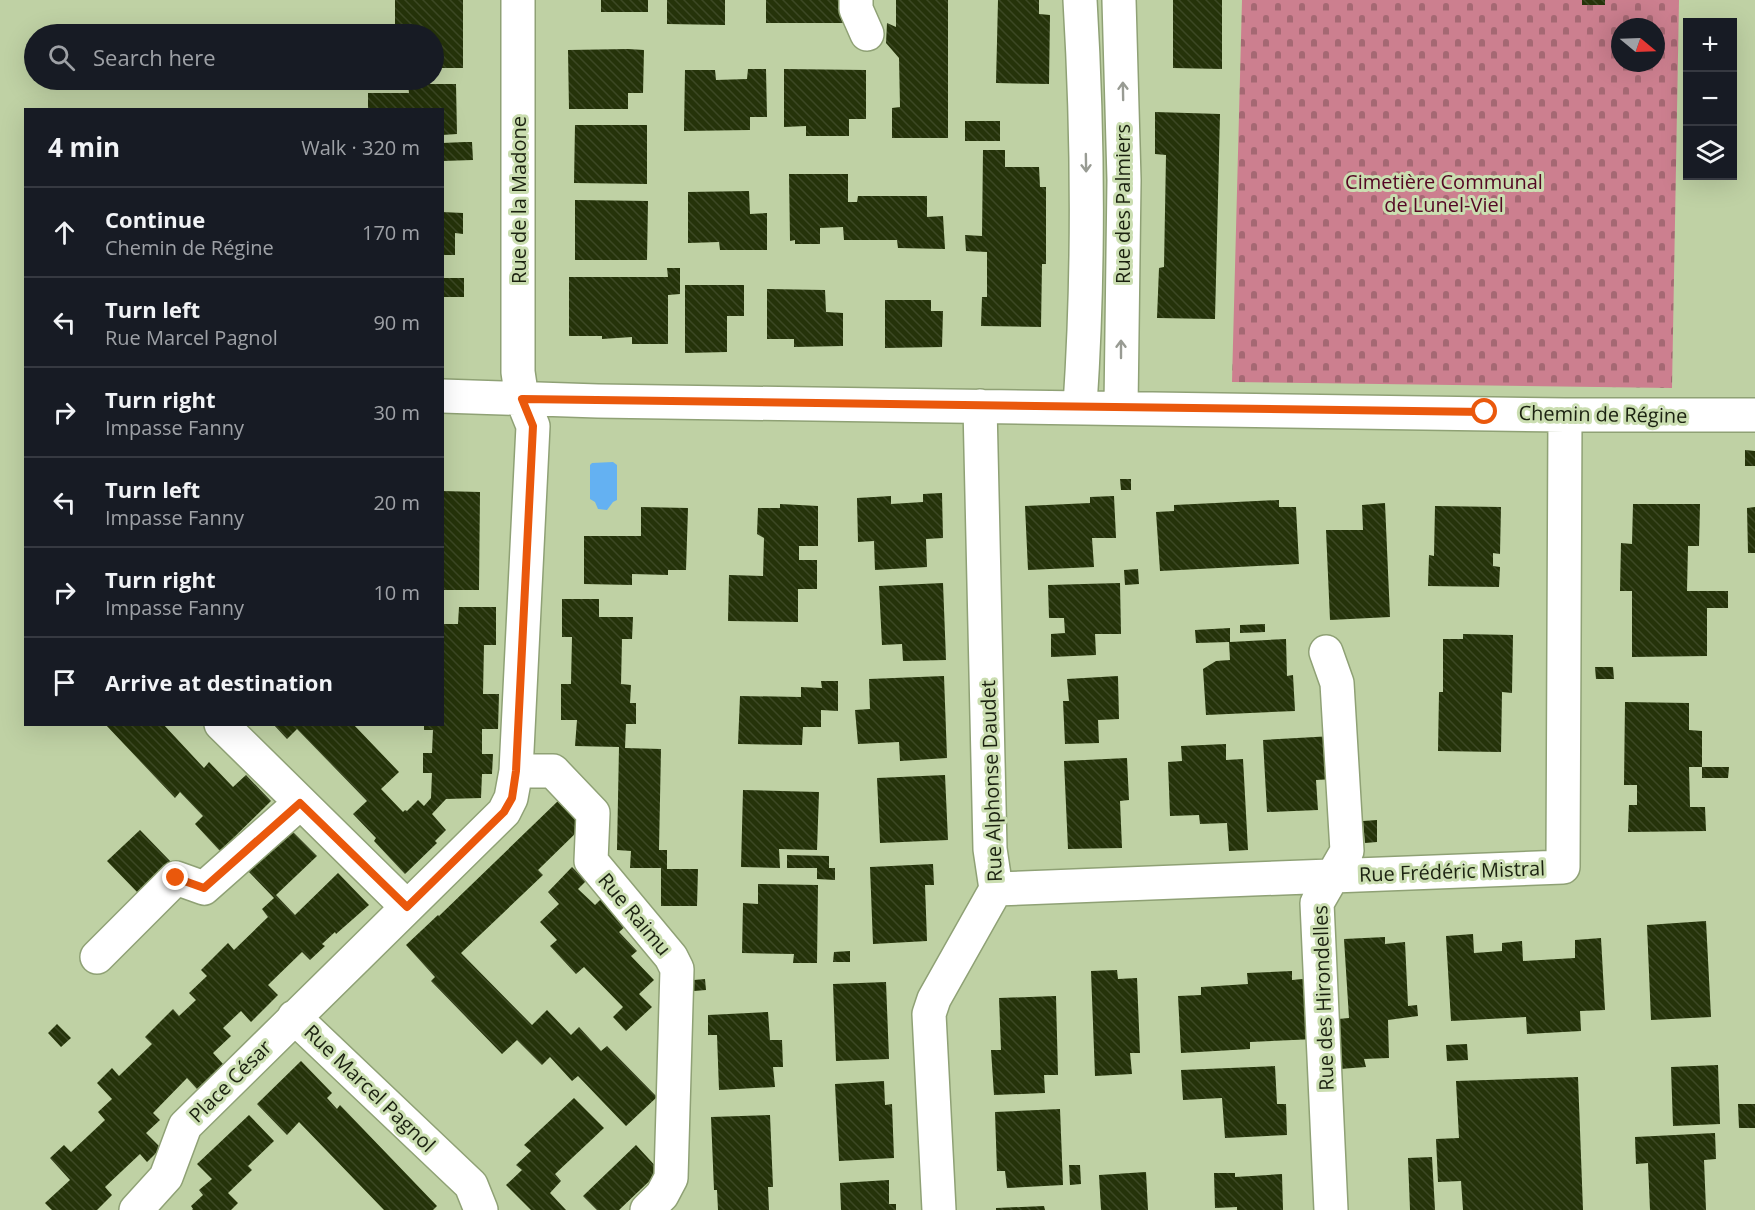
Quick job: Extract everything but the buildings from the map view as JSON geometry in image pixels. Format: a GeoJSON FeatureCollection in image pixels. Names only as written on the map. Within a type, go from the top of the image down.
{"type":"FeatureCollection","features":[{"type":"Feature","properties":{"kind":"street","name":"Rue de la Madone"},"geometry":{"type":"LineString","coordinates":[[518,0],[518,372],[522,399]]}},
{"type":"Feature","properties":{"kind":"street"},"geometry":{"type":"LineString","coordinates":[[856,0],[856,9],[867,34]]}},
{"type":"Feature","properties":{"kind":"street","name":"Rue des Palmiers"},"geometry":{"type":"LineString","coordinates":[[1080,0],[1085,79],[1086,180],[1080,406]]}},
{"type":"Feature","properties":{"kind":"street","name":"Rue des Palmiers"},"geometry":{"type":"LineString","coordinates":[[1119,0],[1124,180],[1121,408]]}},
{"type":"Feature","properties":{"kind":"street","name":"Chemin de Régine"},"geometry":{"type":"LineString","coordinates":[[444,396],[980,406],[1755,415]]}},
{"type":"Feature","properties":{"kind":"street","name":"Rue Marcel Pagnol"},"geometry":{"type":"LineString","coordinates":[[481,1210],[471,1185],[294,1017],[504,812],[512,798],[516,771],[533,426],[522,399]]}},
{"type":"Feature","properties":{"kind":"street","name":"Rue Alphonse Daudet"},"geometry":{"type":"LineString","coordinates":[[939,1210],[929,1014],[934,999],[996,889],[990,849],[980,406]]}},
{"type":"Feature","properties":{"kind":"street","name":"Rue Frédéric Mistral"},"geometry":{"type":"LineString","coordinates":[[996,889],[1563,867],[1565,414]]}},
{"type":"Feature","properties":{"kind":"street","name":"Rue des Hirondelles"},"geometry":{"type":"LineString","coordinates":[[1326,652],[1337,683],[1347,850],[1317,903],[1331,1210]]}},
{"type":"Feature","properties":{"kind":"street"},"geometry":{"type":"LineString","coordinates":[[223,726],[407,907]]}},
{"type":"Feature","properties":{"kind":"street","name":"Rue Raimu"},"geometry":{"type":"LineString","coordinates":[[516,771],[552,771],[593,813],[591,861],[671,957],[677,969],[670,1178],[662,1195],[647,1210]]}},
{"type":"Feature","properties":{"kind":"street"},"geometry":{"type":"LineString","coordinates":[[98,957],[176,878],[204,888],[300,803]]}},
{"type":"Feature","properties":{"kind":"street","name":"Place César"},"geometry":{"type":"LineString","coordinates":[[136,1210],[166,1177],[185,1126],[294,1017]]}},
{"type":"Feature","properties":{"kind":"green space","name":"Cimetière Communal de Lunel-Viel"},"geometry":{"type":"Polygon","coordinates":[[[1242,0],[1679,0],[1672,388],[1232,382],[1242,0]]]}},
{"type":"Feature","properties":{"kind":"water"},"geometry":{"type":"Polygon","coordinates":[[[613,462],[617,465],[617,500],[607,510],[598,509],[595,502],[590,499],[590,465],[613,462]]]}},
{"type":"Feature","properties":{"kind":"route"},"geometry":{"type":"LineString","coordinates":[[176,878],[204,888],[300,803],[407,907],[504,812],[512,798],[516,771],[533,426],[522,399],[1485,412]]}}]}
